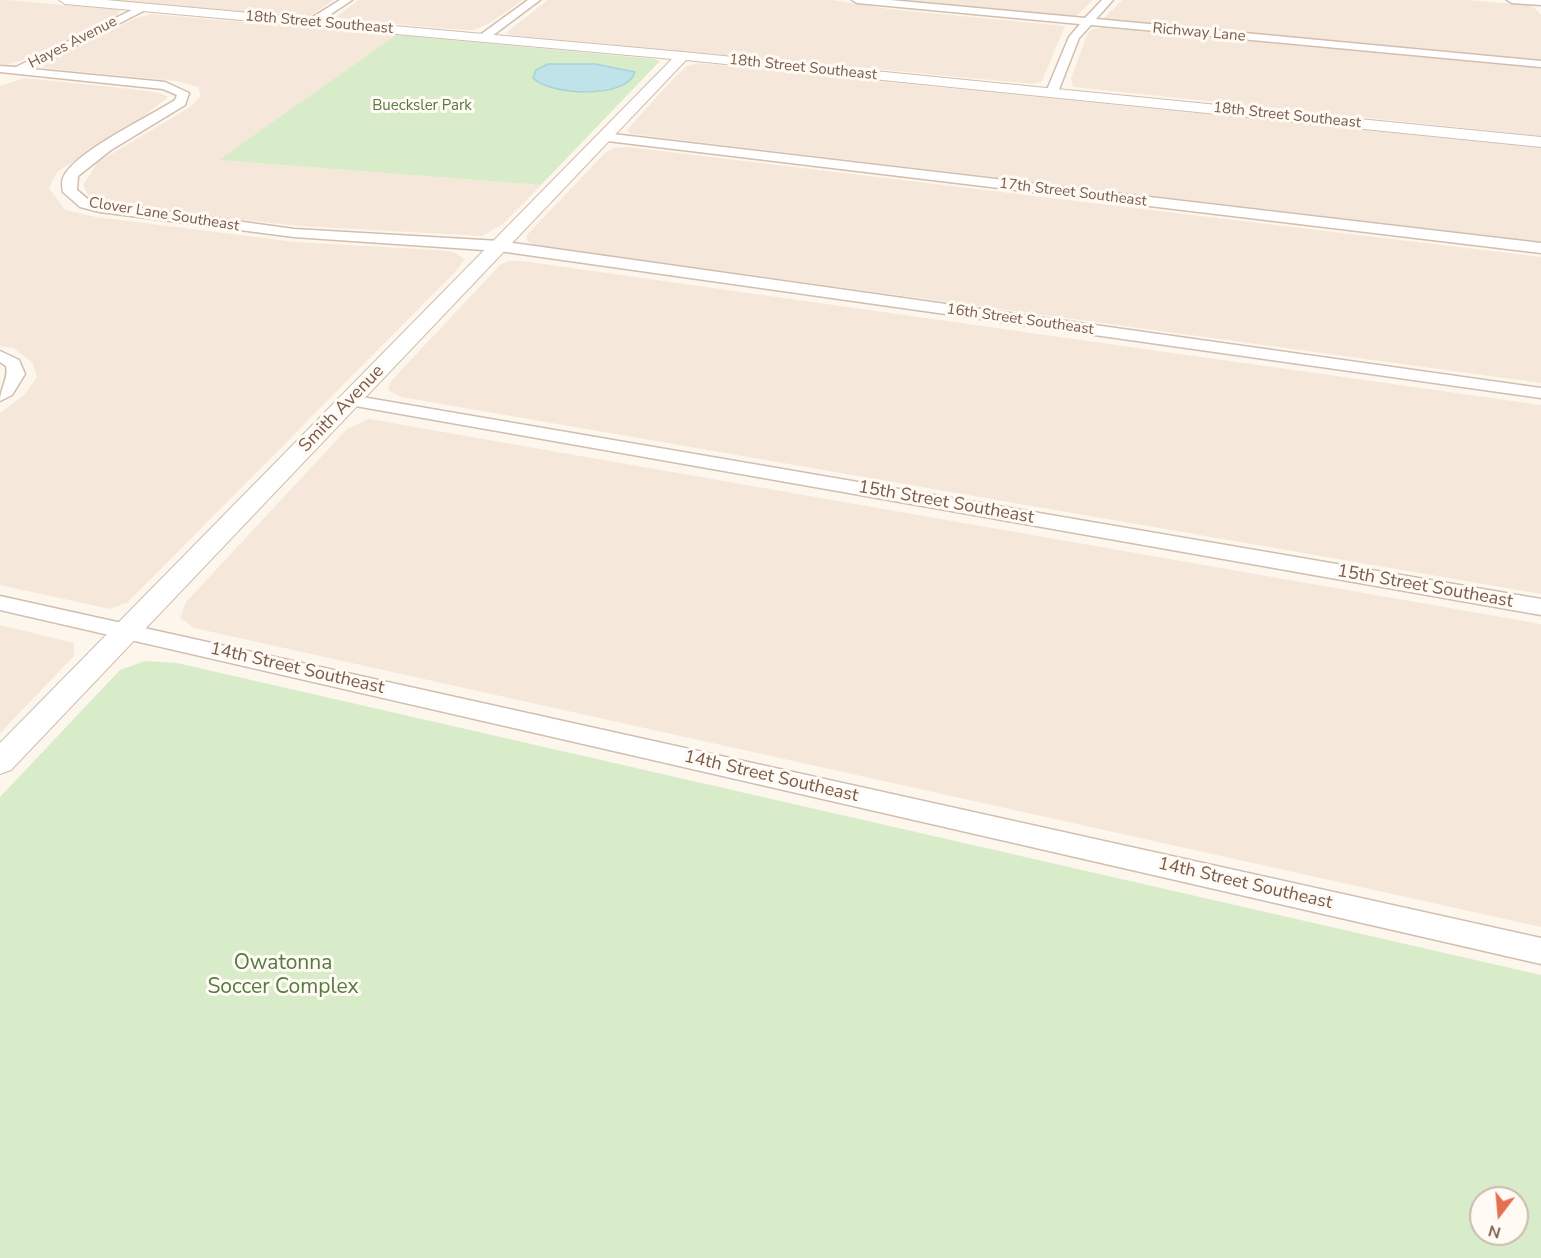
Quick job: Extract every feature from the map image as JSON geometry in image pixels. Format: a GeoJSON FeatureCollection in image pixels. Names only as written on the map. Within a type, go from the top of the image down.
{"type":"FeatureCollection","features":[{"type":"Feature","properties":{"kind":"street","name":"18th Street Southeast"},"geometry":{"type":"LineString","coordinates":[[65,0],[683,56],[1541,142]]}},
{"type":"Feature","properties":{"kind":"street"},"geometry":{"type":"LineString","coordinates":[[312,22],[347,0]]}},
{"type":"Feature","properties":{"kind":"street"},"geometry":{"type":"LineString","coordinates":[[484,37],[535,0]]}},
{"type":"Feature","properties":{"kind":"street","name":"Richway Lane"},"geometry":{"type":"LineString","coordinates":[[857,0],[1541,64]]}},
{"type":"Feature","properties":{"kind":"street"},"geometry":{"type":"LineString","coordinates":[[1052,92],[1066,52],[1085,22],[1108,0]]}},
{"type":"Feature","properties":{"kind":"street"},"geometry":{"type":"LineString","coordinates":[[1512,0],[1541,2]]}},
{"type":"Feature","properties":{"kind":"street","name":"Hayes Avenue"},"geometry":{"type":"LineString","coordinates":[[0,80],[146,7]]}},
{"type":"Feature","properties":{"kind":"street","name":"Smith Avenue"},"geometry":{"type":"LineString","coordinates":[[0,762],[683,56]]}},
{"type":"Feature","properties":{"kind":"street","name":"Clover Lane Southeast"},"geometry":{"type":"LineString","coordinates":[[0,69],[165,86],[183,93],[181,102],[77,168],[68,184],[70,192],[85,204],[170,218],[294,233],[499,246]]}},
{"type":"Feature","properties":{"kind":"street","name":"17th Street Southeast"},"geometry":{"type":"LineString","coordinates":[[604,137],[1541,248]]}},
{"type":"Feature","properties":{"kind":"street","name":"16th Street Southeast"},"geometry":{"type":"LineString","coordinates":[[499,246],[1541,393]]}},
{"type":"Feature","properties":{"kind":"street"},"geometry":{"type":"LineString","coordinates":[[0,356],[15,363],[18,370],[16,380],[0,396]]}},
{"type":"Feature","properties":{"kind":"street","name":"15th Street Southeast"},"geometry":{"type":"LineString","coordinates":[[351,400],[1541,607]]}},
{"type":"Feature","properties":{"kind":"street","name":"14th Street Southeast"},"geometry":{"type":"LineString","coordinates":[[0,603],[1541,951]]}},
{"type":"Feature","properties":{"kind":"shaded area"},"geometry":{"type":"Polygon","coordinates":[[[0,0],[120,10],[117,16],[29,58],[6,65],[0,64],[0,0]]]}},
{"type":"Feature","properties":{"kind":"shaded area"},"geometry":{"type":"Polygon","coordinates":[[[107,0],[334,0],[309,17],[107,0]]]}},
{"type":"Feature","properties":{"kind":"shaded area"},"geometry":{"type":"Polygon","coordinates":[[[359,0],[523,0],[488,24],[473,30],[463,30],[336,17],[359,0]]]}},
{"type":"Feature","properties":{"kind":"shaded area"},"geometry":{"type":"Polygon","coordinates":[[[548,0],[832,0],[889,9],[1065,26],[1042,81],[1034,84],[506,33],[548,0]]]}},
{"type":"Feature","properties":{"kind":"shaded area"},"geometry":{"type":"Polygon","coordinates":[[[880,0],[1093,0],[1076,16],[1061,17],[880,0]]]}},
{"type":"Feature","properties":{"kind":"shaded area"},"geometry":{"type":"Polygon","coordinates":[[[1122,0],[1466,0],[1527,5],[1534,7],[1541,15],[1541,60],[1112,22],[1103,19],[1122,0]]]}},
{"type":"Feature","properties":{"kind":"shaded area"},"geometry":{"type":"Polygon","coordinates":[[[151,14],[396,35],[220,160],[541,185],[503,224],[482,236],[299,226],[187,214],[120,204],[89,196],[83,185],[98,162],[190,107],[201,96],[198,87],[177,81],[43,68],[45,63],[136,18],[151,14]]]}},
{"type":"Feature","properties":{"kind":"shaded area"},"geometry":{"type":"Polygon","coordinates":[[[1103,28],[1541,68],[1541,136],[1073,87],[1071,78],[1087,35],[1092,29],[1103,28]]]}},
{"type":"Feature","properties":{"kind":"shaded area"},"geometry":{"type":"Polygon","coordinates":[[[699,63],[1541,148],[1541,242],[631,134],[627,130],[687,66],[699,63]]]}},
{"type":"Feature","properties":{"kind":"shaded area"},"geometry":{"type":"Polygon","coordinates":[[[24,78],[131,89],[160,93],[168,97],[139,120],[57,172],[49,188],[65,210],[96,217],[296,242],[437,250],[453,252],[465,259],[455,272],[128,602],[110,609],[0,585],[0,413],[24,395],[37,377],[32,362],[13,348],[0,346],[0,86],[24,78]]]}},
{"type":"Feature","properties":{"kind":"shaded area"},"geometry":{"type":"Polygon","coordinates":[[[628,147],[1541,257],[1541,383],[539,246],[528,242],[526,236],[605,153],[614,148],[628,147]]]}},
{"type":"Feature","properties":{"kind":"shaded area"},"geometry":{"type":"Polygon","coordinates":[[[508,261],[522,261],[1541,405],[1541,594],[401,397],[388,390],[391,381],[500,265],[508,261]]]}},
{"type":"Feature","properties":{"kind":"shaded area"},"geometry":{"type":"Polygon","coordinates":[[[369,419],[1541,624],[1541,927],[194,628],[180,618],[186,602],[347,429],[369,419]]]}},
{"type":"Feature","properties":{"kind":"shaded area"},"geometry":{"type":"Polygon","coordinates":[[[0,625],[74,643],[74,656],[0,733],[0,625]]]}},
{"type":"Feature","properties":{"kind":"green space","name":"Buecksler Park"},"geometry":{"type":"Polygon","coordinates":[[[396,35],[660,61],[541,185],[219,160],[396,35]]]}},
{"type":"Feature","properties":{"kind":"green space","name":"Owatonna Soccer Complex"},"geometry":{"type":"Polygon","coordinates":[[[145,661],[177,663],[1541,975],[1541,1258],[0,1258],[0,797],[120,670],[145,661]]]}},
{"type":"Feature","properties":{"kind":"water"},"geometry":{"type":"Polygon","coordinates":[[[548,64],[595,64],[635,72],[629,81],[618,87],[603,91],[570,91],[542,84],[533,78],[536,70],[548,64]]]}}]}
